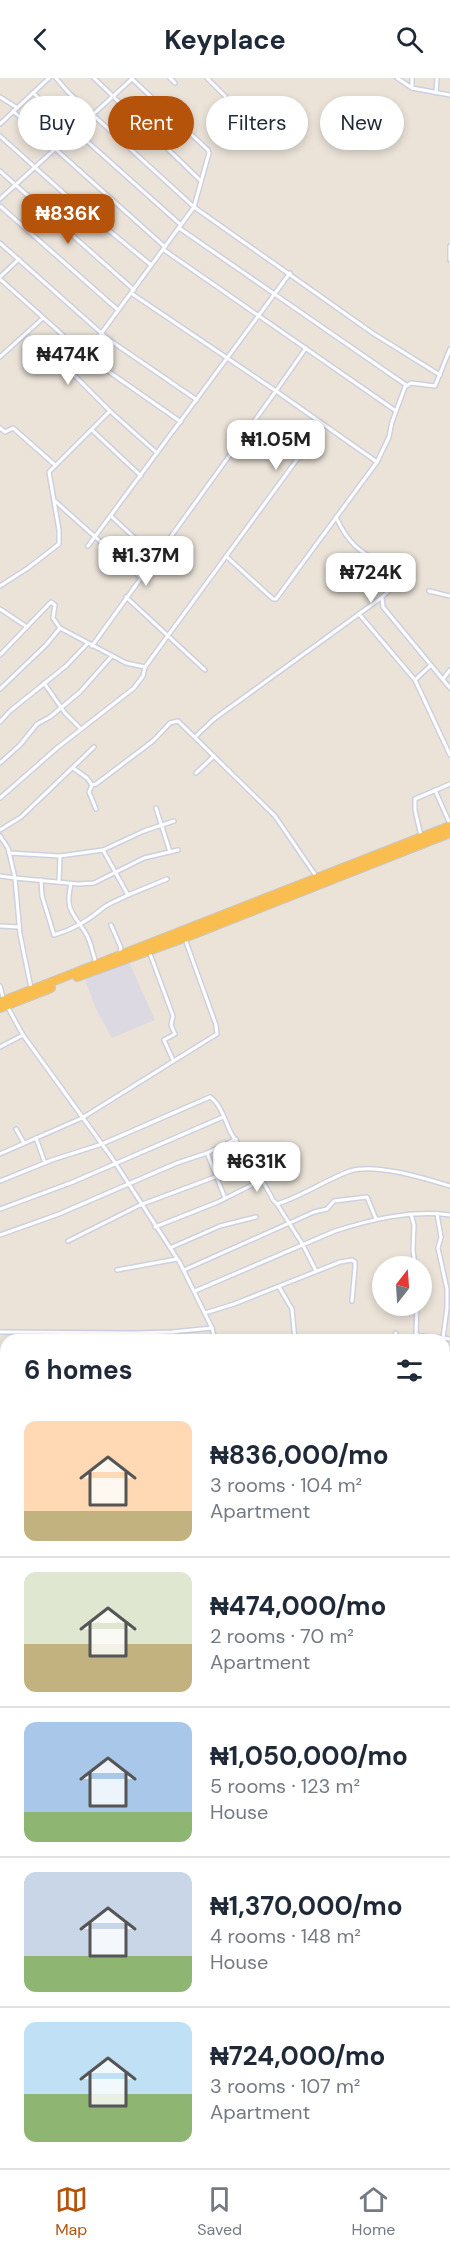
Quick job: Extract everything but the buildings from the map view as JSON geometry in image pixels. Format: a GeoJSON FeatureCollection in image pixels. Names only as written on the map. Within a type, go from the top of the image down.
{"type":"FeatureCollection","features":[{"type":"Feature","properties":{"kind":"highway"},"geometry":{"type":"LineString","coordinates":[[3,1004],[96,964],[184,938],[380,857],[450,825]]}},
{"type":"Feature","properties":{"kind":"highway"},"geometry":{"type":"LineString","coordinates":[[3,1004],[317,878],[450,833]]}},
{"type":"Feature","properties":{"kind":"street"},"geometry":{"type":"LineString","coordinates":[[0,124],[49,78]]}},
{"type":"Feature","properties":{"kind":"street"},"geometry":{"type":"LineString","coordinates":[[56,78],[74,96]]}},
{"type":"Feature","properties":{"kind":"street"},"geometry":{"type":"LineString","coordinates":[[94,78],[114,96],[132,78],[209,153],[194,207],[133,292],[70,373],[157,453]]}},
{"type":"Feature","properties":{"kind":"street"},"geometry":{"type":"LineString","coordinates":[[170,78],[175,83]]}},
{"type":"Feature","properties":{"kind":"street"},"geometry":{"type":"LineString","coordinates":[[207,78],[225,96]]}},
{"type":"Feature","properties":{"kind":"street"},"geometry":{"type":"LineString","coordinates":[[397,78],[411,88],[450,95]]}},
{"type":"Feature","properties":{"kind":"street"},"geometry":{"type":"LineString","coordinates":[[411,88],[412,78]]}},
{"type":"Feature","properties":{"kind":"street"},"geometry":{"type":"LineString","coordinates":[[436,93],[437,78]]}},
{"type":"Feature","properties":{"kind":"street"},"geometry":{"type":"LineString","coordinates":[[33,93],[36,96]]}},
{"type":"Feature","properties":{"kind":"street"},"geometry":{"type":"LineString","coordinates":[[0,97],[17,108]]}},
{"type":"Feature","properties":{"kind":"street"},"geometry":{"type":"LineString","coordinates":[[96,113],[108,102]]}},
{"type":"Feature","properties":{"kind":"street"},"geometry":{"type":"LineString","coordinates":[[13,111],[18,116]]}},
{"type":"Feature","properties":{"kind":"street"},"geometry":{"type":"LineString","coordinates":[[96,117],[194,207],[374,334],[440,375]]}},
{"type":"Feature","properties":{"kind":"street"},"geometry":{"type":"LineString","coordinates":[[0,136],[67,196],[151,265]]}},
{"type":"Feature","properties":{"kind":"street"},"geometry":{"type":"LineString","coordinates":[[0,199],[55,150],[164,248],[396,411]]}},
{"type":"Feature","properties":{"kind":"street"},"geometry":{"type":"LineString","coordinates":[[95,150],[180,227],[406,385],[418,383],[434,387],[450,349]]}},
{"type":"Feature","properties":{"kind":"street"},"geometry":{"type":"LineString","coordinates":[[169,150],[201,181]]}},
{"type":"Feature","properties":{"kind":"street"},"geometry":{"type":"LineString","coordinates":[[0,171],[133,292],[226,359],[377,462]]}},
{"type":"Feature","properties":{"kind":"street"},"geometry":{"type":"LineString","coordinates":[[0,206],[119,310]]}},
{"type":"Feature","properties":{"kind":"street"},"geometry":{"type":"LineString","coordinates":[[0,243],[102,333],[197,400]]}},
{"type":"Feature","properties":{"kind":"street"},"geometry":{"type":"LineString","coordinates":[[450,246],[450,260]]}},
{"type":"Feature","properties":{"kind":"street"},"geometry":{"type":"LineString","coordinates":[[19,259],[0,278],[85,355],[181,422]]}},
{"type":"Feature","properties":{"kind":"street"},"geometry":{"type":"LineString","coordinates":[[88,546],[290,273]]}},
{"type":"Feature","properties":{"kind":"street"},"geometry":{"type":"LineString","coordinates":[[0,357],[43,317]]}},
{"type":"Feature","properties":{"kind":"street"},"geometry":{"type":"LineString","coordinates":[[0,722],[90,645],[306,348]]}},
{"type":"Feature","properties":{"kind":"street"},"geometry":{"type":"LineString","coordinates":[[226,556],[275,600],[377,462],[389,437],[406,385]]}},
{"type":"Feature","properties":{"kind":"street"},"geometry":{"type":"LineString","coordinates":[[0,586],[59,544],[61,539],[49,474],[55,465],[110,411]]}},
{"type":"Feature","properties":{"kind":"street"},"geometry":{"type":"LineString","coordinates":[[0,798],[81,729],[134,688],[143,676],[145,667],[323,424]]}},
{"type":"Feature","properties":{"kind":"street"},"geometry":{"type":"LineString","coordinates":[[0,428],[5,432],[13,428],[55,465]]}},
{"type":"Feature","properties":{"kind":"street"},"geometry":{"type":"LineString","coordinates":[[92,430],[141,476]]}},
{"type":"Feature","properties":{"kind":"street"},"geometry":{"type":"LineString","coordinates":[[54,500],[141,577]]}},
{"type":"Feature","properties":{"kind":"street"},"geometry":{"type":"LineString","coordinates":[[111,516],[155,557]]}},
{"type":"Feature","properties":{"kind":"street"},"geometry":{"type":"LineString","coordinates":[[195,737],[214,718],[382,597],[400,581],[402,576],[359,551],[350,542],[336,517]]}},
{"type":"Feature","properties":{"kind":"street"},"geometry":{"type":"LineString","coordinates":[[429,591],[450,596]]}},
{"type":"Feature","properties":{"kind":"street"},"geometry":{"type":"LineString","coordinates":[[126,597],[205,670]]}},
{"type":"Feature","properties":{"kind":"street"},"geometry":{"type":"LineString","coordinates":[[382,597],[383,607],[450,688]]}},
{"type":"Feature","properties":{"kind":"street"},"geometry":{"type":"LineString","coordinates":[[0,655],[51,602],[55,605],[53,618],[60,628],[111,656],[136,667],[145,667]]}},
{"type":"Feature","properties":{"kind":"street"},"geometry":{"type":"LineString","coordinates":[[0,609],[27,627]]}},
{"type":"Feature","properties":{"kind":"street"},"geometry":{"type":"LineString","coordinates":[[358,614],[415,680],[450,755]]}},
{"type":"Feature","properties":{"kind":"street"},"geometry":{"type":"LineString","coordinates":[[0,689],[46,645],[60,628]]}},
{"type":"Feature","properties":{"kind":"street"},"geometry":{"type":"LineString","coordinates":[[0,763],[20,745],[37,724],[50,717],[80,692],[111,656]]}},
{"type":"Feature","properties":{"kind":"street"},"geometry":{"type":"LineString","coordinates":[[415,680],[432,665]]}},
{"type":"Feature","properties":{"kind":"street"},"geometry":{"type":"LineString","coordinates":[[443,679],[450,670]]}},
{"type":"Feature","properties":{"kind":"street"},"geometry":{"type":"LineString","coordinates":[[44,683],[65,713],[81,729]]}},
{"type":"Feature","properties":{"kind":"street"},"geometry":{"type":"LineString","coordinates":[[96,809],[89,792],[93,785],[153,741],[174,721],[178,721],[275,816],[317,878]]}},
{"type":"Feature","properties":{"kind":"street"},"geometry":{"type":"LineString","coordinates":[[0,830],[21,817],[94,747]]}},
{"type":"Feature","properties":{"kind":"street"},"geometry":{"type":"LineString","coordinates":[[196,773],[214,756]]}},
{"type":"Feature","properties":{"kind":"street"},"geometry":{"type":"LineString","coordinates":[[72,768],[93,785]]}},
{"type":"Feature","properties":{"kind":"street"},"geometry":{"type":"LineString","coordinates":[[421,837],[415,800],[450,784]]}},
{"type":"Feature","properties":{"kind":"street"},"geometry":{"type":"LineString","coordinates":[[435,790],[450,825]]}},
{"type":"Feature","properties":{"kind":"street"},"geometry":{"type":"LineString","coordinates":[[156,808],[170,852]]}},
{"type":"Feature","properties":{"kind":"street"},"geometry":{"type":"LineString","coordinates":[[9,853],[60,856],[103,850],[174,821]]}},
{"type":"Feature","properties":{"kind":"street"},"geometry":{"type":"LineString","coordinates":[[0,836],[14,867],[20,927],[32,990]]}},
{"type":"Feature","properties":{"kind":"street"},"geometry":{"type":"LineString","coordinates":[[103,850],[128,895]]}},
{"type":"Feature","properties":{"kind":"street"},"geometry":{"type":"LineString","coordinates":[[0,876],[70,884],[94,883],[144,858],[178,850]]}},
{"type":"Feature","properties":{"kind":"street"},"geometry":{"type":"LineString","coordinates":[[59,882],[60,856]]}},
{"type":"Feature","properties":{"kind":"street"},"geometry":{"type":"LineString","coordinates":[[41,880],[42,896],[54,935],[80,926],[104,907],[167,879]]}},
{"type":"Feature","properties":{"kind":"street"},"geometry":{"type":"LineString","coordinates":[[70,884],[69,908],[86,933],[96,964]]}},
{"type":"Feature","properties":{"kind":"street"},"geometry":{"type":"LineString","coordinates":[[111,925],[121,948],[120,957]]}},
{"type":"Feature","properties":{"kind":"street"},"geometry":{"type":"LineString","coordinates":[[0,926],[20,927]]}},
{"type":"Feature","properties":{"kind":"street"},"geometry":{"type":"LineString","coordinates":[[0,1154],[82,1118],[218,1032],[184,938]]}},
{"type":"Feature","properties":{"kind":"street"},"geometry":{"type":"LineString","coordinates":[[148,950],[173,1016],[171,1025],[175,1034],[164,1040],[173,1060]]}},
{"type":"Feature","properties":{"kind":"street"},"geometry":{"type":"LineString","coordinates":[[0,986],[3,1004],[23,1035],[102,1144],[184,1270],[206,1313],[214,1334]]}},
{"type":"Feature","properties":{"kind":"street"},"geometry":{"type":"LineString","coordinates":[[0,1047],[23,1035]]}},
{"type":"Feature","properties":{"kind":"street"},"geometry":{"type":"LineString","coordinates":[[0,1181],[102,1144],[206,1098],[213,1098],[273,1200],[303,1245],[316,1271]]}},
{"type":"Feature","properties":{"kind":"street"},"geometry":{"type":"LineString","coordinates":[[0,1209],[223,1118]]}},
{"type":"Feature","properties":{"kind":"street"},"geometry":{"type":"LineString","coordinates":[[16,1129],[24,1143]]}},
{"type":"Feature","properties":{"kind":"street"},"geometry":{"type":"LineString","coordinates":[[36,1138],[45,1163]]}},
{"type":"Feature","properties":{"kind":"street"},"geometry":{"type":"LineString","coordinates":[[0,1235],[36,1224],[236,1139]]}},
{"type":"Feature","properties":{"kind":"street"},"geometry":{"type":"LineString","coordinates":[[207,1153],[225,1198]]}},
{"type":"Feature","properties":{"kind":"street"},"geometry":{"type":"LineString","coordinates":[[277,1204],[342,1174],[363,1169],[384,1169],[450,1186]]}},
{"type":"Feature","properties":{"kind":"street"},"geometry":{"type":"LineString","coordinates":[[68,1241],[140,1205],[215,1177]]}},
{"type":"Feature","properties":{"kind":"street"},"geometry":{"type":"LineString","coordinates":[[155,1227],[262,1180]]}},
{"type":"Feature","properties":{"kind":"street"},"geometry":{"type":"LineString","coordinates":[[184,1270],[314,1212],[327,1209],[334,1201],[360,1197],[369,1199],[376,1219]]}},
{"type":"Feature","properties":{"kind":"street"},"geometry":{"type":"LineString","coordinates":[[411,1214],[414,1225],[413,1256]]}},
{"type":"Feature","properties":{"kind":"street"},"geometry":{"type":"LineString","coordinates":[[195,1292],[335,1231],[376,1219],[411,1214],[450,1215]]}},
{"type":"Feature","properties":{"kind":"street"},"geometry":{"type":"LineString","coordinates":[[437,1214],[441,1237],[438,1248],[447,1289],[444,1334]]}},
{"type":"Feature","properties":{"kind":"street"},"geometry":{"type":"LineString","coordinates":[[170,1248],[227,1224],[256,1217]]}},
{"type":"Feature","properties":{"kind":"street"},"geometry":{"type":"LineString","coordinates":[[117,1270],[177,1259]]}},
{"type":"Feature","properties":{"kind":"street"},"geometry":{"type":"LineString","coordinates":[[206,1313],[340,1262],[354,1260],[352,1301]]}},
{"type":"Feature","properties":{"kind":"street"},"geometry":{"type":"LineString","coordinates":[[279,1287],[292,1309],[294,1334]]}},
{"type":"Feature","properties":{"kind":"street"},"geometry":{"type":"LineString","coordinates":[[417,1316],[417,1334]]}},
{"type":"Feature","properties":{"kind":"street"},"geometry":{"type":"LineString","coordinates":[[0,1332],[133,1333],[212,1328]]}},
{"type":"Feature","properties":{"kind":"street"},"geometry":{"type":"LineString","coordinates":[[450,1935],[450,1942]]}},
{"type":"Feature","properties":{"kind":"shaded area"},"geometry":{"type":"Polygon","coordinates":[[[129,962],[155,1020],[112,1038],[96,1009],[85,979],[129,962]]]}}]}
